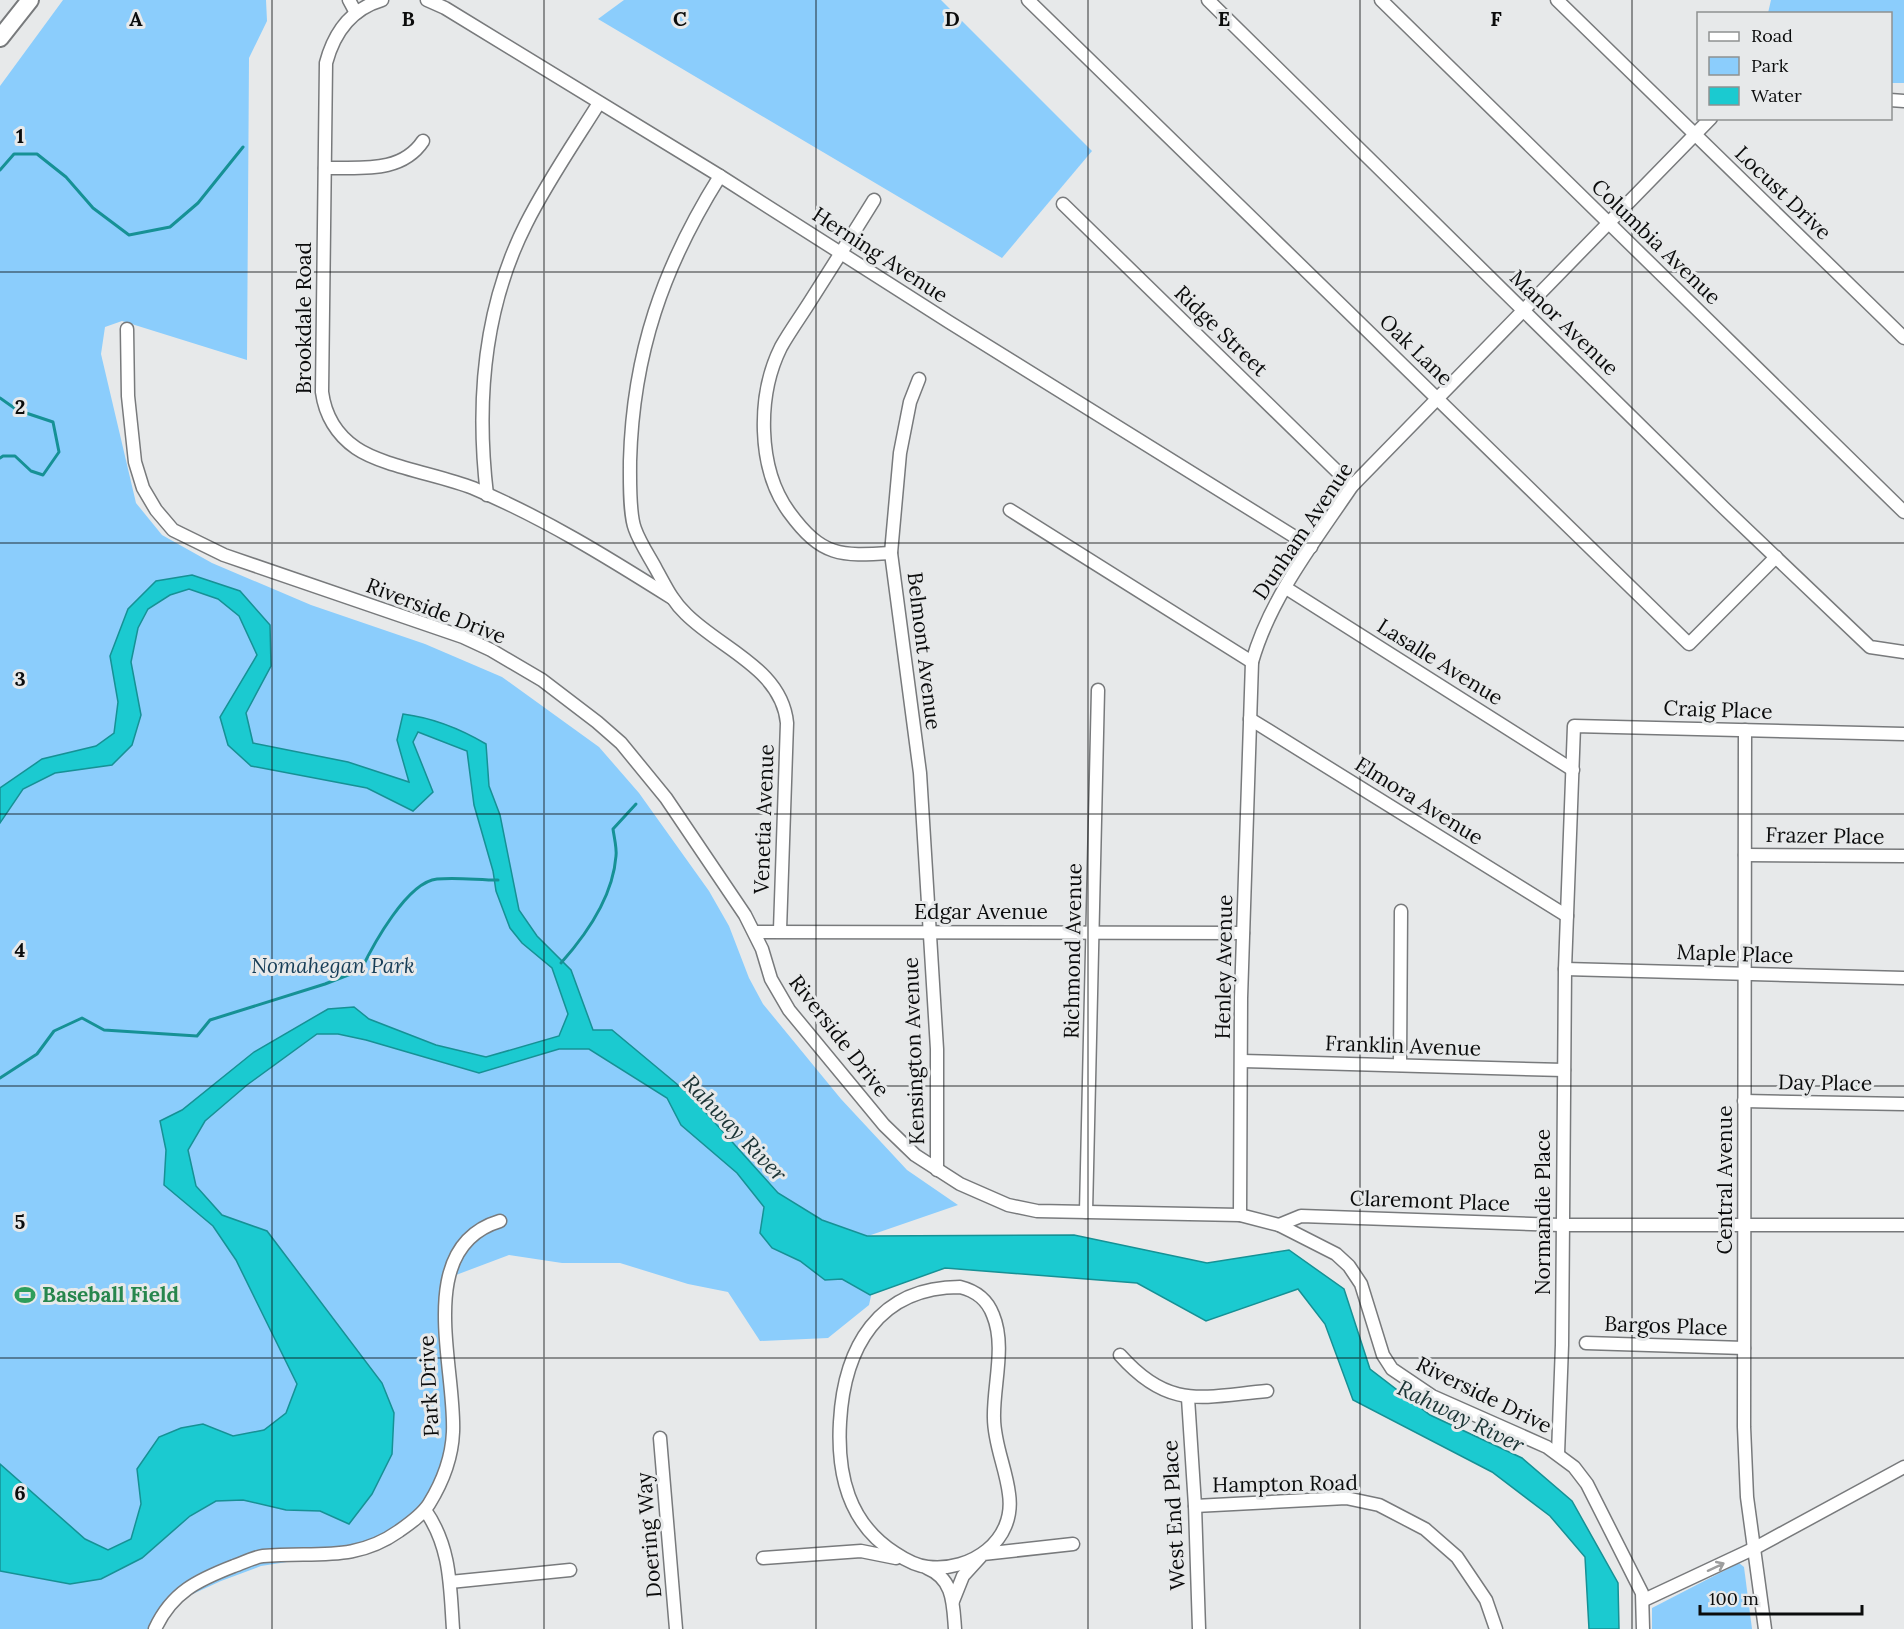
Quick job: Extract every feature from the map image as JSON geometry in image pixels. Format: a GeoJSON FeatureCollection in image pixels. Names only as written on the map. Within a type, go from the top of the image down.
{"type":"FeatureCollection","features":[{"type":"Feature","properties":{"kind":"main road"},"geometry":{"type":"LineString","coordinates":[[2,32],[30,0]]}},
{"type":"Feature","properties":{"kind":"street"},"geometry":{"type":"LineString","coordinates":[[349,0],[356,13],[382,0]]}},
{"type":"Feature","properties":{"kind":"street","name":"Herning Avenue"},"geometry":{"type":"LineString","coordinates":[[427,0],[445,8],[720,176],[1311,547]]}},
{"type":"Feature","properties":{"kind":"street","name":"Oak Lane"},"geometry":{"type":"LineString","coordinates":[[1028,0],[1689,644],[1776,557]]}},
{"type":"Feature","properties":{"kind":"street","name":"Manor Avenue"},"geometry":{"type":"LineString","coordinates":[[1208,0],[1524,312],[1870,647],[1904,652]]}},
{"type":"Feature","properties":{"kind":"street","name":"Columbia Avenue"},"geometry":{"type":"LineString","coordinates":[[1381,0],[1904,512]]}},
{"type":"Feature","properties":{"kind":"street","name":"Locust Drive"},"geometry":{"type":"LineString","coordinates":[[1557,0],[1904,338]]}},
{"type":"Feature","properties":{"kind":"street","name":"Brookdale Road"},"geometry":{"type":"LineString","coordinates":[[356,13],[336,35],[326,63],[322,392],[331,422],[345,440],[365,453],[450,479],[522,509],[590,546],[672,598]]}},
{"type":"Feature","properties":{"kind":"street"},"geometry":{"type":"LineString","coordinates":[[488,495],[482,449],[481,403],[485,357],[494,312],[507,268],[525,226],[599,103]]}},
{"type":"Feature","properties":{"kind":"street","name":"Dunham Avenue"},"geometry":{"type":"LineString","coordinates":[[1250,719],[1252,662],[1260,633],[1311,547],[1352,486],[1709,120]]}},
{"type":"Feature","properties":{"kind":"street"},"geometry":{"type":"LineString","coordinates":[[325,168],[391,166],[409,158],[423,141]]}},
{"type":"Feature","properties":{"kind":"street"},"geometry":{"type":"LineString","coordinates":[[672,598],[634,527],[630,474],[631,422],[639,369],[658,298],[692,221],[720,176]]}},
{"type":"Feature","properties":{"kind":"street"},"geometry":{"type":"LineString","coordinates":[[874,200],[782,346],[775,363],[764,419],[766,450],[780,500],[794,519],[817,543],[831,551],[847,556],[891,553]]}},
{"type":"Feature","properties":{"kind":"street","name":"Ridge Street"},"geometry":{"type":"LineString","coordinates":[[1063,204],[1352,486]]}},
{"type":"Feature","properties":{"kind":"street","name":"Riverside Drive"},"geometry":{"type":"LineString","coordinates":[[127,329],[128,396],[135,462],[143,488],[151,503],[173,530],[224,555],[463,637],[542,680],[597,722],[644,771],[666,798],[755,932],[771,980],[789,1010],[884,1125],[915,1155],[975,1192],[1008,1205],[1037,1211],[1240,1215],[1279,1225],[1317,1243],[1349,1266],[1366,1295],[1383,1356],[1401,1377],[1432,1396],[1558,1454]]}},
{"type":"Feature","properties":{"kind":"street","name":"Belmont Avenue"},"geometry":{"type":"LineString","coordinates":[[919,379],[910,402],[900,453],[891,553],[920,773],[930,932]]}},
{"type":"Feature","properties":{"kind":"street"},"geometry":{"type":"LineString","coordinates":[[1010,510],[1252,662]]}},
{"type":"Feature","properties":{"kind":"street","name":"Lasalle Avenue"},"geometry":{"type":"LineString","coordinates":[[1286,588],[1573,770]]}},
{"type":"Feature","properties":{"kind":"street","name":"Venetia Avenue"},"geometry":{"type":"LineString","coordinates":[[672,598],[685,614],[717,641],[763,672],[783,698],[786,709],[780,930]]}},
{"type":"Feature","properties":{"kind":"street","name":"Richmond Avenue"},"geometry":{"type":"LineString","coordinates":[[1086,1212],[1098,690]]}},
{"type":"Feature","properties":{"kind":"street","name":"Elmora Avenue"},"geometry":{"type":"LineString","coordinates":[[1250,719],[1567,916]]}},
{"type":"Feature","properties":{"kind":"street","name":"Henley Avenue"},"geometry":{"type":"LineString","coordinates":[[1240,1215],[1243,933],[1250,719]]}},
{"type":"Feature","properties":{"kind":"street","name":"Craig Place"},"geometry":{"type":"LineString","coordinates":[[1573,770],[1574,726],[1904,734]]}},
{"type":"Feature","properties":{"kind":"street","name":"Central Avenue"},"geometry":{"type":"LineString","coordinates":[[1745,730],[1744,1348],[1747,1497],[1765,1629]]}},
{"type":"Feature","properties":{"kind":"street","name":"Normandie Place"},"geometry":{"type":"LineString","coordinates":[[1558,1454],[1565,969],[1573,770]]}},
{"type":"Feature","properties":{"kind":"street","name":"Frazer Place"},"geometry":{"type":"LineString","coordinates":[[1745,855],[1904,856]]}},
{"type":"Feature","properties":{"kind":"street"},"geometry":{"type":"LineString","coordinates":[[1400,1065],[1401,911]]}},
{"type":"Feature","properties":{"kind":"street","name":"Edgar Avenue"},"geometry":{"type":"LineString","coordinates":[[755,932],[780,930],[1243,933]]}},
{"type":"Feature","properties":{"kind":"street","name":"Kensington Avenue"},"geometry":{"type":"LineString","coordinates":[[930,932],[937,1049],[937,1170]]}},
{"type":"Feature","properties":{"kind":"street","name":"Maple Place"},"geometry":{"type":"LineString","coordinates":[[1565,969],[1904,978]]}},
{"type":"Feature","properties":{"kind":"street","name":"Franklin Avenue"},"geometry":{"type":"LineString","coordinates":[[1242,1061],[1564,1070]]}},
{"type":"Feature","properties":{"kind":"street","name":"Day Place"},"geometry":{"type":"LineString","coordinates":[[1744,1101],[1904,1104]]}},
{"type":"Feature","properties":{"kind":"street","name":"Claremont Place"},"geometry":{"type":"LineString","coordinates":[[1279,1225],[1301,1216],[1563,1225],[1904,1226]]}},
{"type":"Feature","properties":{"kind":"street","name":"Park Drive"},"geometry":{"type":"LineString","coordinates":[[155,1629],[159,1619],[192,1583],[261,1556],[356,1552],[381,1544],[425,1510],[442,1477],[453,1432],[445,1323],[448,1279],[456,1254],[469,1238],[487,1225],[500,1221]]}},
{"type":"Feature","properties":{"kind":"street"},"geometry":{"type":"LineString","coordinates":[[953,1602],[963,1576],[999,1540],[1006,1524],[1010,1496],[994,1431],[997,1325],[988,1305],[978,1293],[960,1287],[915,1295],[886,1310],[874,1321],[853,1356],[841,1404],[839,1463],[849,1500],[862,1523],[880,1542],[901,1557],[925,1567],[945,1581],[953,1602],[955,1629]]}},
{"type":"Feature","properties":{"kind":"street","name":"Bargos Place"},"geometry":{"type":"LineString","coordinates":[[1586,1343],[1744,1348]]}},
{"type":"Feature","properties":{"kind":"street"},"geometry":{"type":"LineString","coordinates":[[1120,1355],[1148,1382],[1166,1392],[1188,1398],[1267,1391]]}},
{"type":"Feature","properties":{"kind":"street","name":"West End Place"},"geometry":{"type":"LineString","coordinates":[[1188,1398],[1195,1506],[1198,1629]]}},
{"type":"Feature","properties":{"kind":"street","name":"Doering Way"},"geometry":{"type":"LineString","coordinates":[[660,1438],[676,1629]]}},
{"type":"Feature","properties":{"kind":"street"},"geometry":{"type":"LineString","coordinates":[[1558,1454],[1574,1467],[1587,1484],[1644,1600],[1643,1629]]}},
{"type":"Feature","properties":{"kind":"street"},"geometry":{"type":"LineString","coordinates":[[1644,1600],[1755,1548],[1904,1467]]}},
{"type":"Feature","properties":{"kind":"street","name":"Hampton Road"},"geometry":{"type":"LineString","coordinates":[[1195,1506],[1346,1498],[1379,1505],[1425,1529],[1457,1557],[1486,1600],[1496,1629]]}},
{"type":"Feature","properties":{"kind":"street"},"geometry":{"type":"LineString","coordinates":[[425,1510],[438,1528],[443,1542],[450,1582],[453,1629]]}},
{"type":"Feature","properties":{"kind":"street"},"geometry":{"type":"LineString","coordinates":[[763,1558],[861,1551],[881,1553],[925,1567],[955,1565],[983,1554],[1073,1544]]}},
{"type":"Feature","properties":{"kind":"street"},"geometry":{"type":"LineString","coordinates":[[450,1582],[570,1570]]}},
{"type":"Feature","properties":{"kind":"green space","name":"Nomahegan Park"},"geometry":{"type":"Polygon","coordinates":[[[63,0],[266,0],[267,21],[249,58],[247,360],[122,321],[105,327],[101,354],[136,503],[162,535],[212,563],[311,605],[425,644],[502,677],[599,747],[639,793],[709,891],[729,926],[749,978],[763,1004],[841,1099],[907,1170],[958,1205],[868,1236],[871,1296],[869,1305],[828,1338],[760,1341],[728,1292],[688,1284],[620,1263],[562,1263],[509,1255],[448,1278],[452,1406],[442,1477],[405,1527],[339,1554],[261,1566],[221,1581],[184,1598],[158,1629],[0,1629],[0,86],[63,0]]]}},
{"type":"Feature","properties":{"kind":"green space"},"geometry":{"type":"Polygon","coordinates":[[[624,0],[941,0],[1092,151],[1002,258],[598,19],[624,0]]]}},
{"type":"Feature","properties":{"kind":"green space"},"geometry":{"type":"Polygon","coordinates":[[[1771,0],[1904,0],[1904,83],[1892,83],[1892,12],[1768,12],[1771,0]]]}},
{"type":"Feature","properties":{"kind":"green space"},"geometry":{"type":"Polygon","coordinates":[[[1739,1563],[1744,1567],[1752,1629],[1652,1629],[1652,1608],[1739,1563]]]}},
{"type":"Feature","properties":{"kind":"water"},"geometry":{"type":"Polygon","coordinates":[[[192,575],[240,591],[270,625],[271,666],[246,713],[253,743],[348,762],[409,782],[397,740],[403,714],[446,724],[486,744],[489,786],[500,815],[519,910],[537,936],[571,970],[593,1030],[612,1030],[690,1095],[778,1193],[822,1220],[867,1236],[1074,1235],[1207,1263],[1289,1250],[1344,1289],[1370,1369],[1430,1415],[1522,1458],[1572,1501],[1618,1583],[1619,1629],[1589,1629],[1585,1557],[1550,1516],[1492,1472],[1353,1400],[1325,1324],[1298,1289],[1206,1321],[1137,1283],[945,1268],[870,1295],[842,1279],[825,1280],[800,1261],[772,1248],[760,1233],[764,1207],[737,1173],[681,1125],[667,1098],[589,1049],[559,1049],[479,1073],[338,1034],[317,1034],[247,1085],[205,1121],[188,1150],[196,1186],[222,1215],[267,1231],[382,1383],[394,1413],[392,1454],[372,1494],[349,1524],[320,1511],[286,1510],[243,1500],[216,1501],[190,1516],[142,1558],[101,1579],[70,1584],[0,1571],[0,1464],[85,1539],[108,1550],[131,1539],[141,1504],[137,1469],[159,1437],[181,1428],[203,1424],[233,1436],[264,1430],[286,1413],[297,1384],[236,1260],[213,1226],[164,1185],[166,1150],[160,1121],[182,1110],[254,1052],[328,1009],[354,1007],[369,1019],[436,1045],[486,1057],[559,1036],[568,1014],[552,968],[522,943],[510,928],[496,891],[493,871],[474,805],[467,751],[418,732],[413,742],[433,792],[413,811],[367,788],[251,766],[228,745],[220,717],[257,655],[239,616],[218,599],[189,589],[170,595],[148,609],[138,628],[131,662],[141,715],[132,745],[112,765],[55,773],[23,789],[0,823],[0,788],[42,759],[96,746],[114,733],[118,702],[110,656],[128,609],[156,581],[192,575]]]}},
{"type":"Feature","properties":{"kind":"waterway"},"geometry":{"type":"LineString","coordinates":[[0,170],[14,154],[37,154],[66,177],[93,208],[129,235],[170,227],[198,203],[243,147]]}},
{"type":"Feature","properties":{"kind":"waterway"},"geometry":{"type":"LineString","coordinates":[[0,398],[17,410],[53,422],[59,452],[43,475],[31,471],[15,456],[0,458]]}},
{"type":"Feature","properties":{"kind":"waterway"},"geometry":{"type":"LineString","coordinates":[[561,963],[589,927],[604,900],[610,886],[616,856],[613,829],[636,804]]}},
{"type":"Feature","properties":{"kind":"waterway"},"geometry":{"type":"LineString","coordinates":[[0,1078],[37,1054],[54,1031],[82,1018],[104,1030],[197,1036],[210,1020],[325,984],[361,970],[392,916],[414,891],[426,883],[445,878],[498,880]]}},
{"type":"Feature","properties":{"kind":"place","name":"Baseball Field"},"geometry":{"type":"Point","coordinates":[25,1295]}},
{"type":"Feature","properties":{"kind":"water label","name":"Rahway River"},"geometry":{"type":"Point","coordinates":[735,1128]}},
{"type":"Feature","properties":{"kind":"water label","name":"Rahway River"},"geometry":{"type":"Point","coordinates":[1461,1416]}}]}
